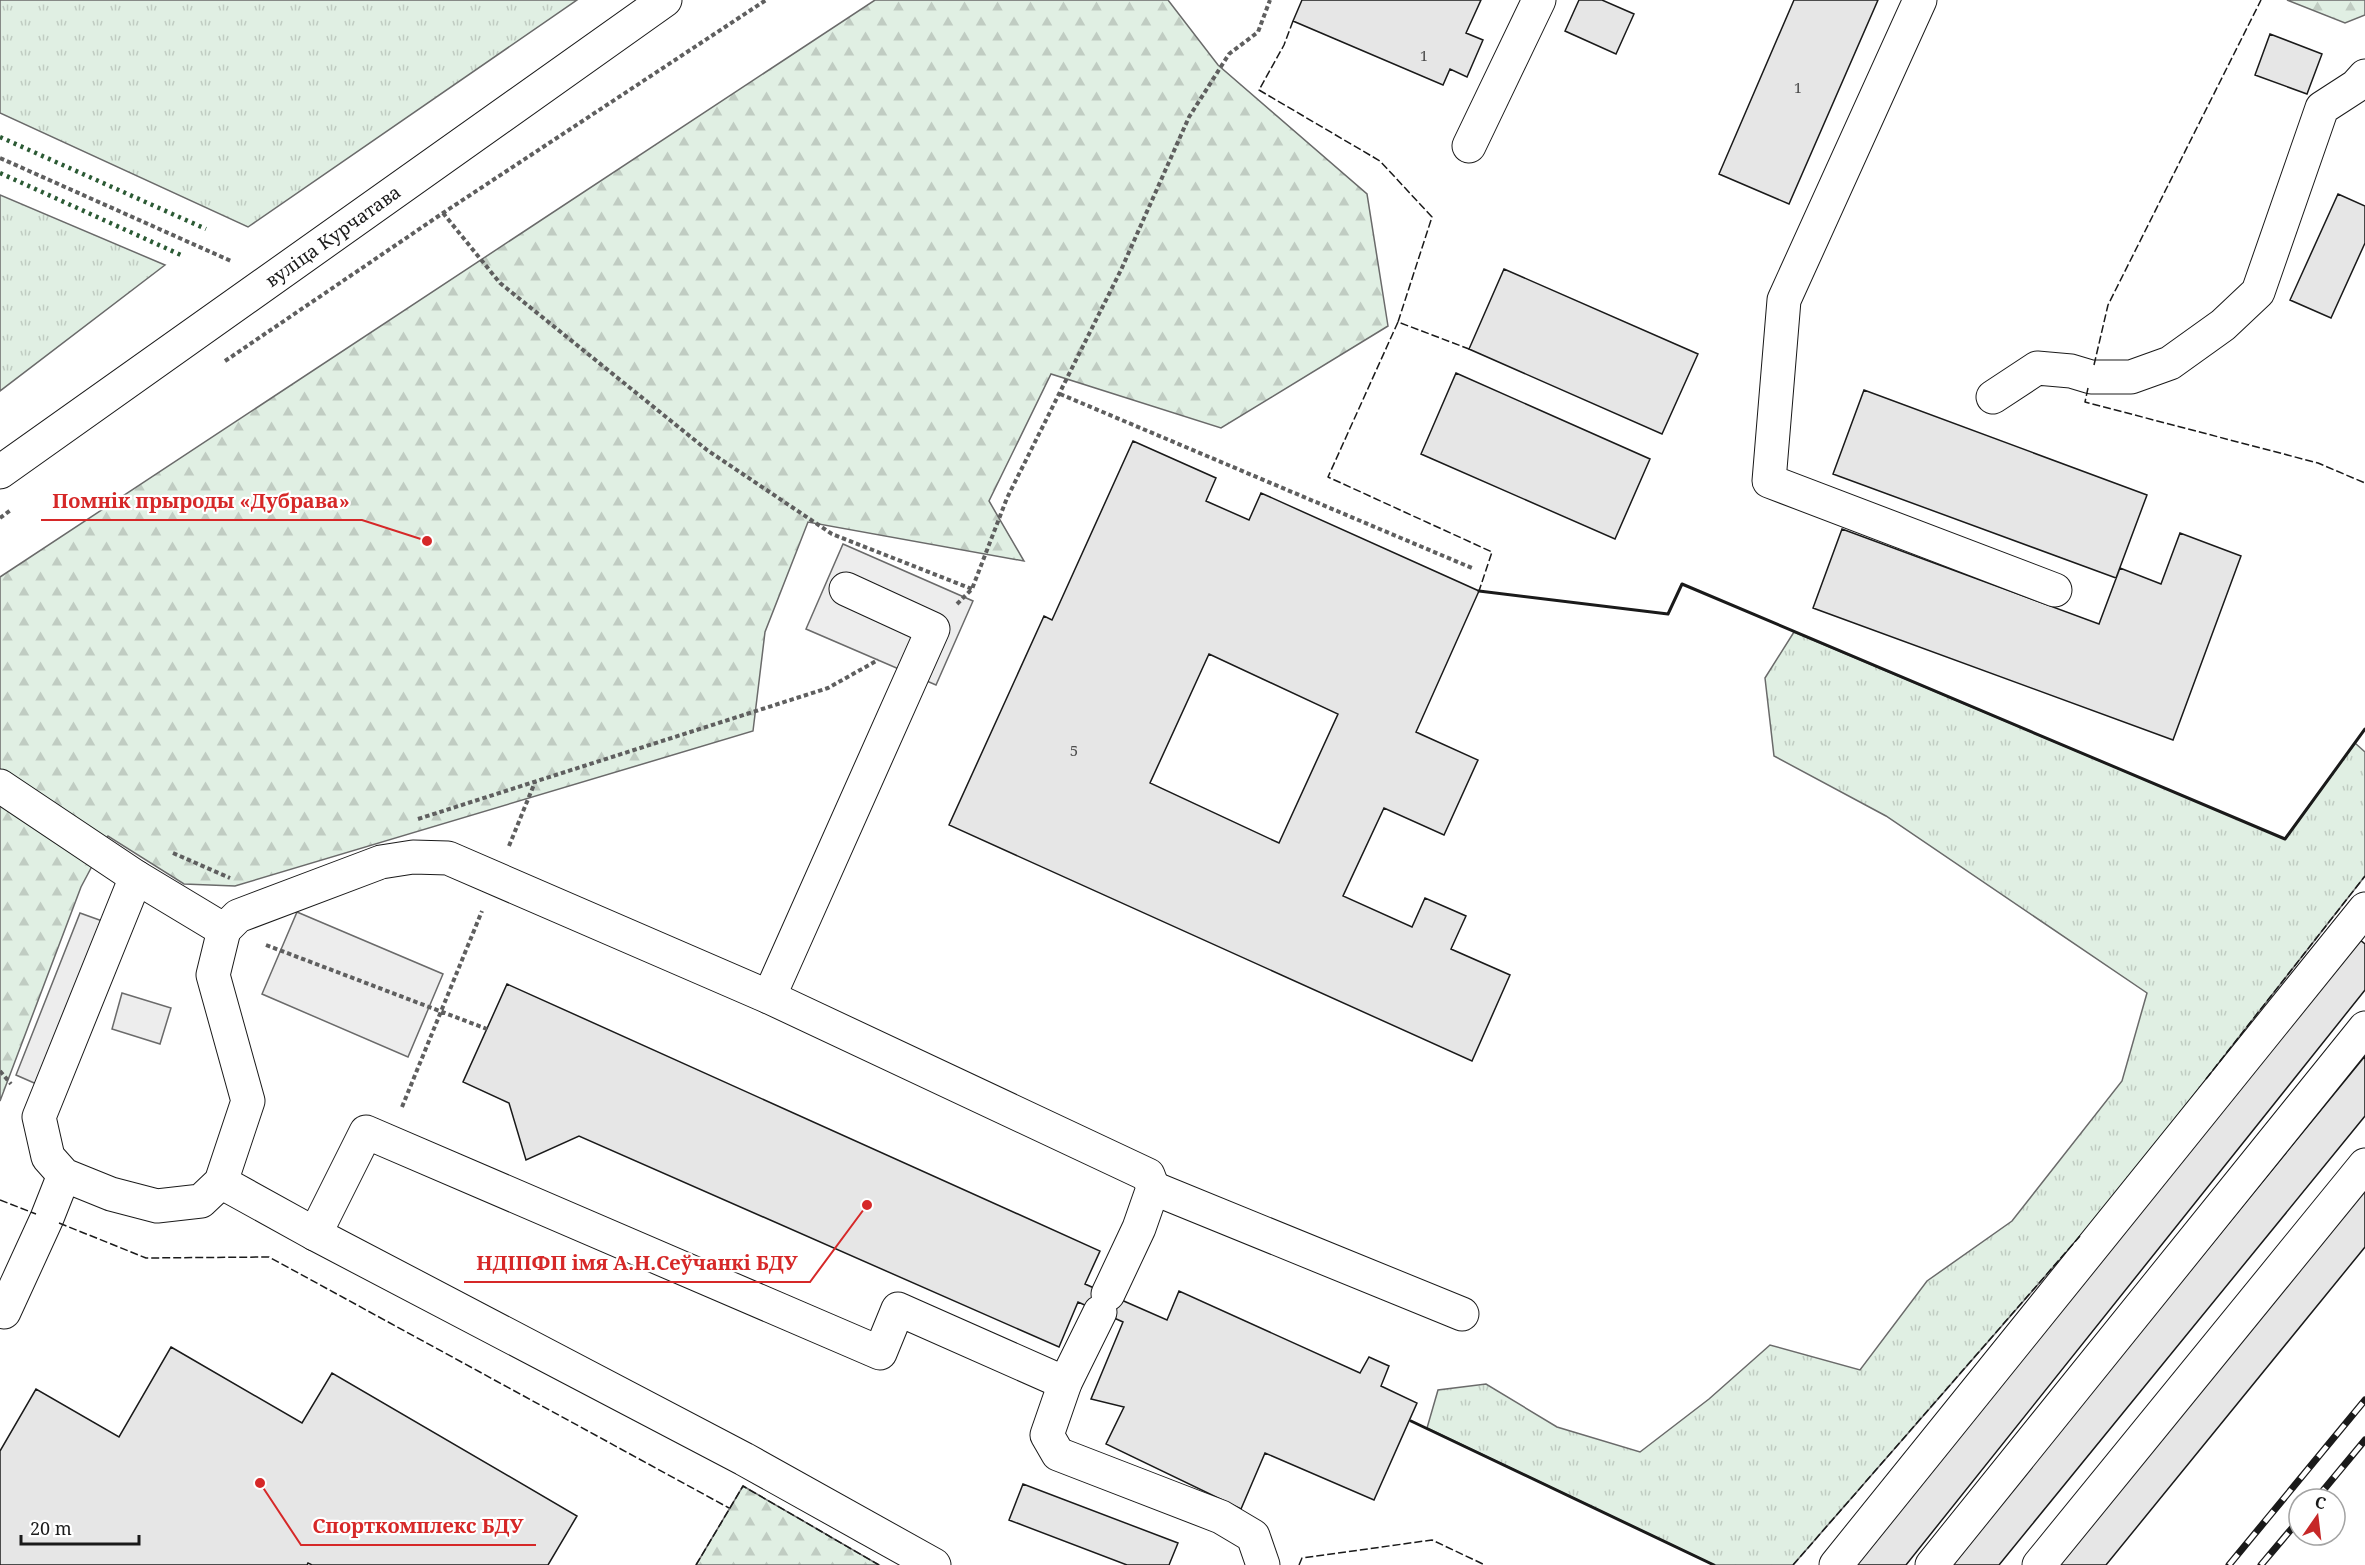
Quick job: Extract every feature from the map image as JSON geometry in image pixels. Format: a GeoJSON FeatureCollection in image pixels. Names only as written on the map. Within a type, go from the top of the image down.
{"type":"FeatureCollection","features":[{"type":"Feature","properties":{"kind":"street","name":"вуліца Курчатава"},"geometry":{"type":"LineString","coordinates":[[0,472],[665,0]]}},
{"type":"Feature","properties":{"kind":"street"},"geometry":{"type":"LineString","coordinates":[[1469,146],[1539,0]]}},
{"type":"Feature","properties":{"kind":"street"},"geometry":{"type":"LineString","coordinates":[[1920,0],[1784,300],[1769,481],[2055,590]]}},
{"type":"Feature","properties":{"kind":"street"},"geometry":{"type":"LineString","coordinates":[[1993,397],[2037,368],[2071,370],[2091,377],[2131,377],[2170,363],[2223,326],[2258,292],[2322,108],[2356,86],[2365,76]]}},
{"type":"Feature","properties":{"kind":"street"},"geometry":{"type":"LineString","coordinates":[[769,997],[933,629],[846,589]]}},
{"type":"Feature","properties":{"kind":"street"},"geometry":{"type":"LineString","coordinates":[[0,786],[136,877],[224,930]]}},
{"type":"Feature","properties":{"kind":"street"},"geometry":{"type":"LineString","coordinates":[[136,877],[39,1117],[48,1157],[64,1174],[111,1194],[158,1206],[201,1201],[221,1182],[248,1101],[213,975],[224,930],[238,916],[381,862],[413,856],[448,858],[769,997],[1148,1175],[1153,1188],[1139,1228],[1065,1383],[1047,1435],[1058,1454],[1221,1517],[1254,1536],[1263,1565]]}},
{"type":"Feature","properties":{"kind":"street"},"geometry":{"type":"LineString","coordinates":[[1836,1565],[2365,909]]}},
{"type":"Feature","properties":{"kind":"street"},"geometry":{"type":"LineString","coordinates":[[1932,1565],[2365,1028]]}},
{"type":"Feature","properties":{"kind":"street"},"geometry":{"type":"LineString","coordinates":[[315,1234],[366,1132],[880,1353],[898,1309],[1065,1383]]}},
{"type":"Feature","properties":{"kind":"street"},"geometry":{"type":"LineString","coordinates":[[2039,1565],[2365,1164]]}},
{"type":"Feature","properties":{"kind":"street"},"geometry":{"type":"LineString","coordinates":[[4,1312],[47,1218],[64,1174]]}},
{"type":"Feature","properties":{"kind":"street"},"geometry":{"type":"LineString","coordinates":[[221,1182],[315,1234],[744,1459],[934,1565]]}},
{"type":"Feature","properties":{"kind":"street"},"geometry":{"type":"LineString","coordinates":[[1153,1188],[1461,1314]]}},
{"type":"Feature","properties":{"kind":"path"},"geometry":{"type":"LineString","coordinates":[[216,367],[443,213],[766,0]]}},
{"type":"Feature","properties":{"kind":"path"},"geometry":{"type":"LineString","coordinates":[[411,821],[828,688],[933,629],[972,589],[1008,498],[1121,270],[1189,117],[1229,54],[1258,32],[1270,0]]}},
{"type":"Feature","properties":{"kind":"path"},"geometry":{"type":"LineString","coordinates":[[0,158],[231,261]]}},
{"type":"Feature","properties":{"kind":"path"},"geometry":{"type":"LineString","coordinates":[[443,213],[500,282],[707,450],[832,534],[972,589]]}},
{"type":"Feature","properties":{"kind":"path"},"geometry":{"type":"LineString","coordinates":[[1059,394],[1472,568]]}},
{"type":"Feature","properties":{"kind":"path"},"geometry":{"type":"LineString","coordinates":[[388,1141],[535,782]]}},
{"type":"Feature","properties":{"kind":"path"},"geometry":{"type":"LineString","coordinates":[[170,898],[230,878]]}},
{"type":"Feature","properties":{"kind":"path"},"geometry":{"type":"LineString","coordinates":[[224,930],[442,1010],[487,1029]]}},
{"type":"Feature","properties":{"kind":"green space"},"geometry":{"type":"Polygon","coordinates":[[[0,0],[577,0],[248,227],[0,113],[0,0]]]}},
{"type":"Feature","properties":{"kind":"green space"},"geometry":{"type":"Polygon","coordinates":[[[875,0],[1168,0],[1218,65],[1367,194],[1388,326],[1221,428],[1051,374],[989,501],[1024,561],[808,522],[765,632],[753,731],[235,886],[184,884],[108,836],[81,887],[0,1101],[0,577],[875,0]]]}},
{"type":"Feature","properties":{"kind":"green space"},"geometry":{"type":"Polygon","coordinates":[[[2287,0],[2365,0],[2365,15],[2345,23],[2287,0]]]}},
{"type":"Feature","properties":{"kind":"green space"},"geometry":{"type":"Polygon","coordinates":[[[0,195],[165,265],[0,391],[0,195]]]}},
{"type":"Feature","properties":{"kind":"green space"},"geometry":{"type":"Polygon","coordinates":[[[1794,632],[2285,839],[2355,743],[2365,752],[2365,876],[2110,1202],[1793,1565],[1714,1565],[1427,1428],[1438,1390],[1486,1384],[1557,1427],[1640,1452],[1709,1399],[1770,1345],[1860,1370],[1927,1281],[2012,1221],[2122,1081],[2147,993],[1886,816],[1774,756],[1765,678],[1794,632]]]}},
{"type":"Feature","properties":{"kind":"green space"},"geometry":{"type":"Polygon","coordinates":[[[743,1486],[879,1565],[696,1565],[743,1486]]]}},
{"type":"Feature","properties":{"kind":"shaded area"},"geometry":{"type":"Polygon","coordinates":[[[843,544],[973,601],[936,685],[806,629],[843,544]]]}},
{"type":"Feature","properties":{"kind":"shaded area"},"geometry":{"type":"Polygon","coordinates":[[[297,912],[443,974],[408,1057],[262,994],[297,912]]]}},
{"type":"Feature","properties":{"kind":"shaded area"},"geometry":{"type":"Polygon","coordinates":[[[80,913],[105,922],[41,1086],[16,1075],[80,913]]]}},
{"type":"Feature","properties":{"kind":"shaded area"},"geometry":{"type":"Polygon","coordinates":[[[122,993],[171,1008],[160,1044],[112,1029],[122,993]]]}},
{"type":"Feature","properties":{"kind":"building"},"geometry":{"type":"Polygon","coordinates":[[[1302,0],[1481,0],[1466,33],[1483,40],[1467,77],[1450,69],[1443,85],[1293,21],[1302,0]]]}},
{"type":"Feature","properties":{"kind":"building"},"geometry":{"type":"Polygon","coordinates":[[[1579,0],[1602,0],[1634,14],[1616,54],[1565,31],[1579,0]]]}},
{"type":"Feature","properties":{"kind":"building"},"geometry":{"type":"Polygon","coordinates":[[[1794,0],[1878,0],[1789,204],[1719,174],[1794,0]]]}},
{"type":"Feature","properties":{"kind":"building"},"geometry":{"type":"Polygon","coordinates":[[[2270,34],[2322,54],[2307,94],[2255,75],[2270,34]]]}},
{"type":"Feature","properties":{"kind":"building"},"geometry":{"type":"Polygon","coordinates":[[[2338,194],[2365,206],[2365,243],[2331,318],[2290,300],[2338,194]]]}},
{"type":"Feature","properties":{"kind":"building"},"geometry":{"type":"Polygon","coordinates":[[[1504,269],[1698,354],[1662,434],[1469,349],[1504,269]]]}},
{"type":"Feature","properties":{"kind":"building"},"geometry":{"type":"Polygon","coordinates":[[[1456,373],[1650,459],[1615,539],[1421,454],[1456,373]]]}},
{"type":"Feature","properties":{"kind":"building"},"geometry":{"type":"Polygon","coordinates":[[[1864,390],[2147,495],[2116,578],[1833,474],[1864,390]]]}},
{"type":"Feature","properties":{"kind":"building"},"geometry":{"type":"Polygon","coordinates":[[[1133,441],[1216,478],[1206,501],[1249,520],[1261,493],[1479,591],[1416,732],[1478,760],[1444,835],[1384,808],[1343,896],[1412,927],[1425,898],[1466,916],[1451,949],[1510,975],[1472,1061],[949,825],[1044,616],[1052,620],[1133,441]],[[1209,654],[1150,783],[1279,843],[1338,714],[1209,654]]]}},
{"type":"Feature","properties":{"kind":"building"},"geometry":{"type":"Polygon","coordinates":[[[1842,529],[2099,624],[2120,568],[2161,584],[2180,533],[2241,556],[2173,740],[1813,608],[1842,529]]]}},
{"type":"Feature","properties":{"kind":"building"},"geometry":{"type":"Polygon","coordinates":[[[2355,936],[2365,944],[2365,990],[1906,1565],[1852,1565],[2355,936]]]}},
{"type":"Feature","properties":{"kind":"building"},"geometry":{"type":"Polygon","coordinates":[[[507,984],[1100,1251],[1085,1284],[1167,1320],[1179,1291],[1360,1373],[1369,1357],[1389,1366],[1381,1386],[1417,1403],[1374,1500],[1265,1453],[1241,1509],[1106,1444],[1124,1407],[1091,1399],[1123,1322],[1078,1302],[1059,1347],[579,1136],[526,1160],[509,1103],[463,1082],[507,984]]]}},
{"type":"Feature","properties":{"kind":"building"},"geometry":{"type":"Polygon","coordinates":[[[2365,1056],[2365,1116],[1999,1565],[1950,1565],[2365,1056]]]}},
{"type":"Feature","properties":{"kind":"building"},"geometry":{"type":"Polygon","coordinates":[[[2365,1175],[2365,1247],[2106,1565],[2054,1565],[2365,1175]]]}},
{"type":"Feature","properties":{"kind":"building"},"geometry":{"type":"Polygon","coordinates":[[[171,1347],[302,1423],[332,1373],[577,1516],[548,1565],[312,1565],[308,1563],[307,1565],[0,1565],[0,1451],[36,1389],[119,1437],[171,1347]]]}},
{"type":"Feature","properties":{"kind":"building"},"geometry":{"type":"Polygon","coordinates":[[[1023,1484],[1178,1543],[1169,1565],[1127,1565],[1009,1520],[1023,1484]]]}},
{"type":"Feature","properties":{"kind":"railway"},"geometry":{"type":"LineString","coordinates":[[2229,1565],[2365,1400]]}},
{"type":"Feature","properties":{"kind":"railway"},"geometry":{"type":"LineString","coordinates":[[2326,1487],[2365,1440]]}},
{"type":"Feature","properties":{"kind":"railway"},"geometry":{"type":"LineString","coordinates":[[2261,1565],[2287,1534]]}},
{"type":"Feature","properties":{"kind":"hedge"},"geometry":{"type":"LineString","coordinates":[[0,137],[206,229]]}},
{"type":"Feature","properties":{"kind":"hedge"},"geometry":{"type":"LineString","coordinates":[[0,173],[181,255]]}},
{"type":"Feature","properties":{"kind":"fence"},"geometry":{"type":"LineString","coordinates":[[2094,365],[2108,305],[2261,0]]}},
{"type":"Feature","properties":{"kind":"fence"},"geometry":{"type":"LineString","coordinates":[[1293,21],[1284,45],[1259,90],[1380,161],[1432,217],[1398,322],[1469,349]]}},
{"type":"Feature","properties":{"kind":"fence"},"geometry":{"type":"LineString","coordinates":[[1398,322],[1328,477],[1492,552],[1479,591]]}},
{"type":"Feature","properties":{"kind":"fence"},"geometry":{"type":"LineString","coordinates":[[2088,388],[2085,402],[2318,463],[2365,483]]}},
{"type":"Feature","properties":{"kind":"fence"},"geometry":{"type":"LineString","coordinates":[[2206,1079],[2365,876]]}},
{"type":"Feature","properties":{"kind":"fence"},"geometry":{"type":"LineString","coordinates":[[0,1200],[36,1214]]}},
{"type":"Feature","properties":{"kind":"fence"},"geometry":{"type":"LineString","coordinates":[[59,1223],[146,1258],[269,1257],[729,1508]]}},
{"type":"Feature","properties":{"kind":"fence"},"geometry":{"type":"LineString","coordinates":[[1793,1565],[2080,1236]]}},
{"type":"Feature","properties":{"kind":"fence"},"geometry":{"type":"LineString","coordinates":[[696,1565],[743,1486],[879,1565]]}},
{"type":"Feature","properties":{"kind":"fence"},"geometry":{"type":"LineString","coordinates":[[1299,1565],[1302,1558],[1432,1540],[1485,1565]]}},
{"type":"Feature","properties":{"kind":"wall"},"geometry":{"type":"LineString","coordinates":[[1479,591],[1668,614],[1682,584],[2285,839],[2365,729]]}},
{"type":"Feature","properties":{"kind":"wall"},"geometry":{"type":"LineString","coordinates":[[1411,1421],[1714,1565]]}},
{"type":"Feature","properties":{"kind":"place","name":"Помнік прыроды «Дубрава»"},"geometry":{"type":"Point","coordinates":[427,541]}},
{"type":"Feature","properties":{"kind":"place","name":"НДІПФП імя А.Н.Сеўчанкі БДУ"},"geometry":{"type":"Point","coordinates":[867,1205]}},
{"type":"Feature","properties":{"kind":"place","name":"Спорткомплекс БДУ"},"geometry":{"type":"Point","coordinates":[260,1483]}}]}
